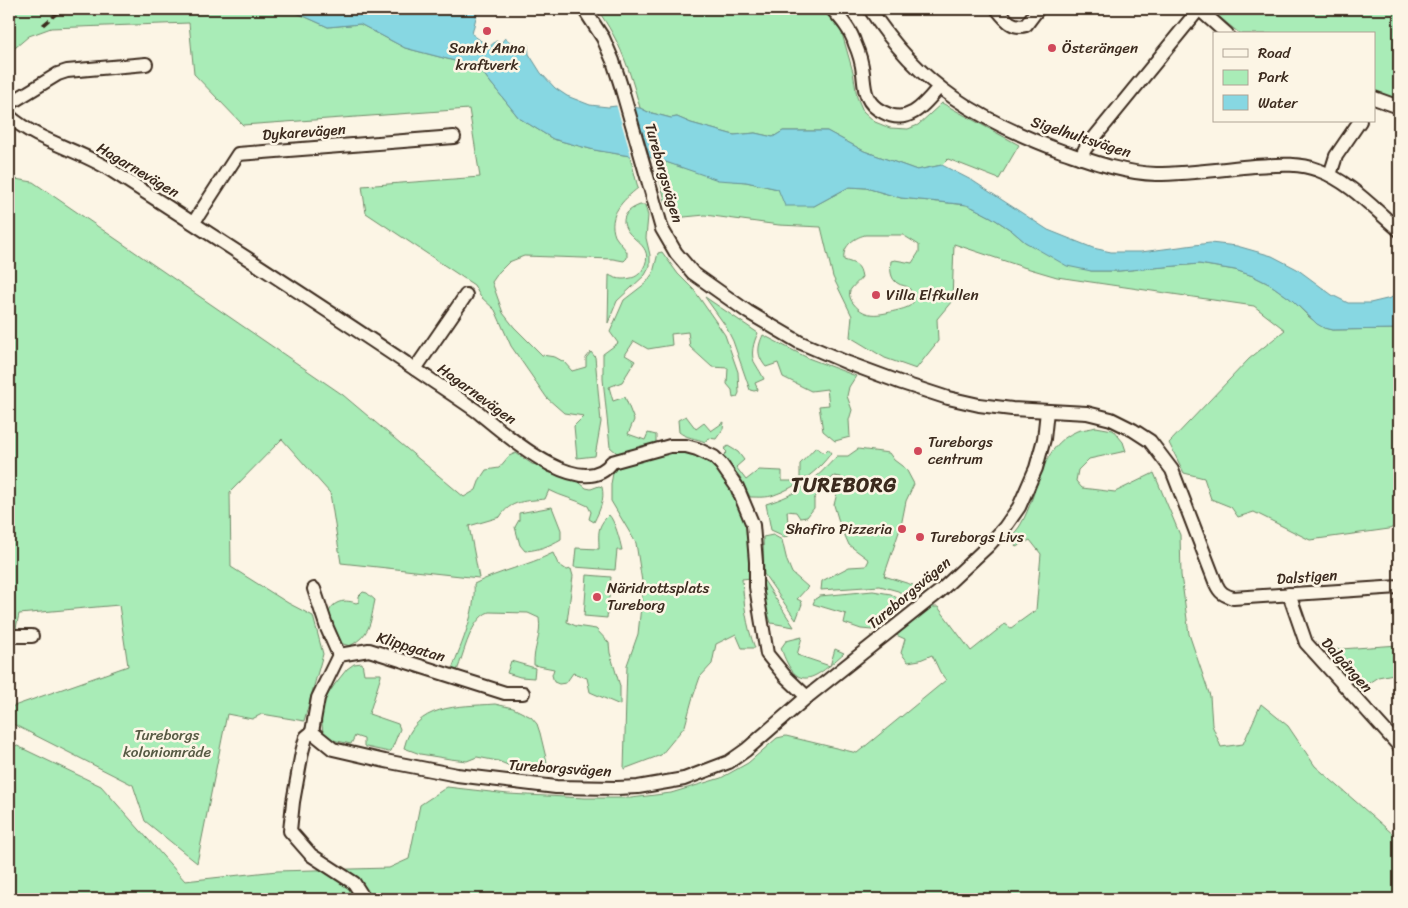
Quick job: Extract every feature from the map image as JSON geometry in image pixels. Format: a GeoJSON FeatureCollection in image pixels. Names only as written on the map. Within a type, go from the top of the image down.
{"type":"FeatureCollection","features":[{"type":"Feature","properties":{"kind":"street","name":"Tureborgsvägen"},"geometry":{"type":"LineString","coordinates":[[312,732],[333,749],[457,775],[556,787],[638,787],[684,779],[729,762],[746,750],[807,697],[940,592],[1006,527],[1019,508],[1036,468],[1044,439],[1046,411],[979,406],[948,398],[848,363],[799,342],[773,328],[720,293],[684,263],[662,229],[621,86],[602,38],[584,9]]}},
{"type":"Feature","properties":{"kind":"street"},"geometry":{"type":"LineString","coordinates":[[832,9],[845,24],[855,42],[863,70],[866,96],[878,110],[895,117],[911,115],[922,108],[939,88]]}},
{"type":"Feature","properties":{"kind":"street","name":"Sigelhultsvägen"},"geometry":{"type":"LineString","coordinates":[[870,9],[896,45],[939,88],[984,117],[1006,128],[1081,158],[1113,168],[1155,174],[1289,164],[1317,169],[1330,174],[1346,185],[1399,230]]}},
{"type":"Feature","properties":{"kind":"street"},"geometry":{"type":"LineString","coordinates":[[997,9],[1008,22],[1017,27],[1026,25],[1038,9]]}},
{"type":"Feature","properties":{"kind":"street"},"geometry":{"type":"LineString","coordinates":[[1081,158],[1086,149],[1199,9],[1225,32]]}},
{"type":"Feature","properties":{"kind":"street"},"geometry":{"type":"LineString","coordinates":[[9,104],[58,74],[67,71],[146,64]]}},
{"type":"Feature","properties":{"kind":"street"},"geometry":{"type":"LineString","coordinates":[[1376,99],[1399,107]]}},
{"type":"Feature","properties":{"kind":"street","name":"Hagarnevägen"},"geometry":{"type":"LineString","coordinates":[[9,116],[28,130],[100,163],[194,222],[472,408],[537,458],[569,473],[596,475],[606,470],[612,462],[670,446],[686,446],[714,457],[727,471],[737,487],[753,525],[756,588],[767,654],[785,676],[807,697]]}},
{"type":"Feature","properties":{"kind":"street"},"geometry":{"type":"LineString","coordinates":[[1330,174],[1336,156],[1359,122]]}},
{"type":"Feature","properties":{"kind":"street","name":"Dykarevägen"},"geometry":{"type":"LineString","coordinates":[[194,222],[238,154],[454,137]]}},
{"type":"Feature","properties":{"kind":"street"},"geometry":{"type":"LineString","coordinates":[[415,369],[466,295]]}},
{"type":"Feature","properties":{"kind":"street","name":"Dalstigen"},"geometry":{"type":"LineString","coordinates":[[1046,411],[1087,412],[1111,419],[1150,441],[1164,458],[1178,483],[1218,590],[1221,593],[1233,598],[1399,587]]}},
{"type":"Feature","properties":{"kind":"street"},"geometry":{"type":"LineString","coordinates":[[314,589],[338,655],[318,698],[312,732],[306,737],[292,802],[290,831],[311,854],[354,883],[363,897]]}},
{"type":"Feature","properties":{"kind":"street","name":"Dalgången"},"geometry":{"type":"LineString","coordinates":[[1289,594],[1306,643],[1399,746]]}},
{"type":"Feature","properties":{"kind":"street"},"geometry":{"type":"LineString","coordinates":[[9,636],[32,636]]}},
{"type":"Feature","properties":{"kind":"street","name":"Klippgatan"},"geometry":{"type":"LineString","coordinates":[[338,655],[369,650],[505,693],[523,693]]}},
{"type":"Feature","properties":{"kind":"green space"},"geometry":{"type":"Polygon","coordinates":[[[9,9],[288,9],[328,27],[360,24],[405,48],[478,67],[519,118],[553,139],[594,150],[630,156],[638,188],[622,203],[613,221],[615,236],[627,252],[627,258],[624,261],[524,256],[509,262],[492,282],[503,313],[542,355],[555,357],[564,362],[572,371],[586,367],[586,358],[591,352],[595,357],[601,422],[595,456],[577,458],[574,426],[584,416],[564,413],[547,398],[511,346],[495,310],[480,296],[474,285],[366,213],[362,186],[480,177],[469,109],[243,125],[194,74],[189,23],[51,28],[29,36],[9,53],[9,9]]]}},
{"type":"Feature","properties":{"kind":"green space"},"geometry":{"type":"Polygon","coordinates":[[[597,9],[823,9],[841,30],[853,72],[857,97],[863,111],[875,122],[890,128],[908,129],[918,125],[942,103],[1019,145],[999,179],[948,159],[942,165],[917,170],[864,151],[827,131],[783,131],[773,137],[755,133],[734,135],[691,123],[677,117],[671,118],[648,112],[640,108],[623,56],[612,33],[597,9]]]}},
{"type":"Feature","properties":{"kind":"green space"},"geometry":{"type":"Polygon","coordinates":[[[1210,9],[1399,9],[1399,100],[1376,92],[1376,32],[1238,32],[1210,9]]]}},
{"type":"Feature","properties":{"kind":"green space"},"geometry":{"type":"Polygon","coordinates":[[[654,158],[718,179],[746,182],[778,189],[814,206],[849,187],[866,188],[901,198],[968,205],[991,217],[1025,242],[1091,271],[1119,271],[1199,264],[1235,270],[1271,285],[1292,300],[1309,317],[1324,328],[1332,330],[1399,329],[1399,525],[1389,529],[1310,540],[1254,512],[1238,517],[1231,507],[1211,499],[1204,478],[1184,473],[1169,443],[1249,359],[1285,330],[1254,306],[1057,277],[954,244],[952,301],[937,319],[938,341],[916,369],[885,358],[850,337],[852,316],[833,277],[821,227],[779,225],[705,215],[674,218],[665,200],[654,158]],[[865,235],[856,238],[847,247],[844,260],[857,265],[862,277],[851,289],[850,296],[853,303],[863,312],[869,314],[886,313],[906,308],[913,302],[910,289],[896,282],[892,277],[891,271],[891,261],[912,263],[919,252],[919,245],[903,235],[865,235]]]}},
{"type":"Feature","properties":{"kind":"green space","name":"Tureborgs koloniområde"},"geometry":{"type":"Polygon","coordinates":[[[9,178],[33,182],[343,395],[464,497],[476,490],[486,470],[499,468],[509,456],[516,453],[532,464],[542,466],[547,472],[575,479],[586,488],[602,487],[600,509],[594,522],[589,519],[591,512],[588,506],[549,490],[545,499],[514,504],[504,511],[500,517],[469,526],[479,578],[341,563],[330,493],[282,439],[230,492],[231,567],[288,603],[313,616],[323,654],[304,721],[262,714],[252,719],[227,714],[197,863],[145,821],[133,785],[9,722],[11,707],[128,666],[119,605],[19,614],[9,661],[9,178]]]}},
{"type":"Feature","properties":{"kind":"green space"},"geometry":{"type":"Polygon","coordinates":[[[645,205],[648,216],[646,238],[650,255],[650,266],[645,275],[617,301],[608,323],[609,275],[622,279],[635,277],[642,271],[646,261],[644,248],[626,229],[624,223],[625,216],[631,209],[645,205]]]}},
{"type":"Feature","properties":{"kind":"green space"},"geometry":{"type":"Polygon","coordinates":[[[662,252],[678,274],[694,290],[725,335],[738,372],[739,393],[737,397],[733,398],[732,390],[727,384],[728,368],[712,367],[690,347],[688,332],[671,334],[672,345],[648,349],[634,341],[625,355],[635,361],[622,382],[609,387],[613,401],[625,397],[634,420],[628,434],[645,440],[648,433],[656,435],[656,443],[617,453],[610,447],[603,379],[603,354],[618,343],[610,332],[624,300],[646,283],[653,273],[658,253],[662,252]]]}},
{"type":"Feature","properties":{"kind":"green space"},"geometry":{"type":"Polygon","coordinates":[[[705,297],[758,333],[754,344],[753,357],[764,379],[755,383],[758,390],[750,390],[733,341],[725,325],[705,297]]]}},
{"type":"Feature","properties":{"kind":"green space"},"geometry":{"type":"Polygon","coordinates":[[[763,335],[808,358],[856,376],[849,387],[847,396],[852,410],[849,420],[850,437],[835,441],[823,431],[819,406],[829,405],[827,389],[811,391],[783,377],[778,363],[766,367],[759,352],[763,335]]]}},
{"type":"Feature","properties":{"kind":"green space"},"geometry":{"type":"Polygon","coordinates":[[[686,416],[696,429],[704,423],[711,431],[724,422],[723,429],[716,439],[708,438],[705,442],[688,437],[679,432],[678,420],[686,416]]]}},
{"type":"Feature","properties":{"kind":"green space"},"geometry":{"type":"Polygon","coordinates":[[[1096,427],[1113,430],[1123,442],[1126,451],[1089,459],[1078,470],[1076,481],[1082,488],[1115,492],[1154,473],[1180,535],[1181,575],[1189,634],[1210,696],[1212,725],[1221,747],[1243,744],[1261,704],[1288,726],[1315,766],[1394,835],[1399,842],[1399,899],[9,899],[9,742],[101,786],[185,881],[277,871],[389,868],[409,859],[420,805],[447,787],[508,794],[631,798],[671,793],[721,778],[748,763],[777,738],[786,736],[857,753],[946,680],[932,655],[908,662],[901,653],[905,639],[896,635],[931,607],[938,607],[971,651],[1005,624],[1011,628],[1036,610],[1041,554],[1030,540],[1016,547],[1012,536],[1027,512],[1047,459],[1055,448],[1064,438],[1077,431],[1096,427]]]}},
{"type":"Feature","properties":{"kind":"green space"},"geometry":{"type":"Polygon","coordinates":[[[728,446],[738,452],[744,460],[736,467],[746,480],[759,470],[782,471],[782,481],[800,481],[800,464],[816,447],[824,453],[828,449],[831,453],[806,478],[790,488],[771,496],[750,497],[740,477],[723,456],[727,452],[724,449],[728,446]]]}},
{"type":"Feature","properties":{"kind":"green space"},"geometry":{"type":"Polygon","coordinates":[[[858,449],[889,453],[894,460],[906,469],[914,484],[906,501],[901,526],[884,576],[916,586],[919,589],[911,600],[898,591],[880,586],[821,590],[822,581],[849,567],[866,566],[869,560],[849,545],[839,522],[834,505],[841,477],[834,476],[823,486],[814,499],[814,508],[807,517],[800,518],[796,512],[787,511],[789,536],[782,537],[782,535],[771,530],[766,504],[788,496],[805,486],[837,456],[848,456],[858,449]]]}},
{"type":"Feature","properties":{"kind":"green space"},"geometry":{"type":"Polygon","coordinates":[[[667,451],[694,453],[712,466],[729,485],[746,518],[751,547],[751,578],[742,579],[747,622],[755,648],[742,648],[736,634],[716,644],[712,664],[700,677],[685,726],[661,755],[624,769],[627,665],[638,634],[643,588],[636,543],[611,501],[611,484],[614,468],[667,451]]]}},
{"type":"Feature","properties":{"kind":"green space"},"geometry":{"type":"Polygon","coordinates":[[[552,507],[561,530],[561,539],[535,550],[525,551],[520,545],[515,527],[519,520],[519,513],[552,507]]]}},
{"type":"Feature","properties":{"kind":"green space"},"geometry":{"type":"Polygon","coordinates":[[[609,515],[615,526],[622,550],[617,550],[615,570],[574,567],[576,548],[599,549],[600,527],[609,515]]]}},
{"type":"Feature","properties":{"kind":"green space"},"geometry":{"type":"Polygon","coordinates":[[[773,535],[782,540],[792,573],[808,587],[797,599],[802,604],[796,620],[764,574],[763,537],[773,535]]]}},
{"type":"Feature","properties":{"kind":"green space"},"geometry":{"type":"Polygon","coordinates":[[[553,553],[558,564],[567,570],[571,569],[573,576],[567,622],[576,626],[596,629],[609,643],[610,653],[620,686],[620,705],[590,692],[587,678],[573,673],[566,683],[559,684],[554,682],[552,675],[554,669],[534,665],[540,625],[539,618],[528,613],[489,612],[483,616],[477,621],[469,637],[457,671],[452,669],[471,617],[474,584],[553,553]]]}},
{"type":"Feature","properties":{"kind":"green space","name":"Näridrottsplats Tureborg"},"geometry":{"type":"Polygon","coordinates":[[[587,575],[611,577],[607,618],[584,616],[587,575]]]}},
{"type":"Feature","properties":{"kind":"green space"},"geometry":{"type":"Polygon","coordinates":[[[763,579],[794,627],[771,623],[766,607],[763,579]]]}},
{"type":"Feature","properties":{"kind":"green space"},"geometry":{"type":"Polygon","coordinates":[[[873,591],[891,594],[904,603],[872,630],[861,629],[844,623],[846,614],[813,604],[815,599],[820,596],[873,591]]]}},
{"type":"Feature","properties":{"kind":"green space"},"geometry":{"type":"Polygon","coordinates":[[[363,592],[375,600],[371,621],[366,632],[350,646],[336,642],[329,621],[332,606],[339,602],[359,602],[359,596],[363,592]]]}},
{"type":"Feature","properties":{"kind":"green space"},"geometry":{"type":"Polygon","coordinates":[[[802,637],[797,655],[829,666],[808,678],[794,673],[787,663],[781,648],[786,641],[802,637]]]}},
{"type":"Feature","properties":{"kind":"green space"},"geometry":{"type":"Polygon","coordinates":[[[1399,645],[1399,673],[1378,677],[1356,691],[1326,650],[1399,645]]]}},
{"type":"Feature","properties":{"kind":"green space"},"geometry":{"type":"Polygon","coordinates":[[[835,649],[844,653],[834,662],[830,665],[835,649]]]}},
{"type":"Feature","properties":{"kind":"green space"},"geometry":{"type":"Polygon","coordinates":[[[511,661],[535,668],[534,678],[520,677],[507,673],[511,661]]]}},
{"type":"Feature","properties":{"kind":"green space"},"geometry":{"type":"Polygon","coordinates":[[[362,663],[364,674],[381,674],[369,714],[398,724],[400,729],[389,752],[366,747],[364,746],[364,739],[355,736],[351,744],[328,739],[323,733],[321,716],[326,697],[347,669],[354,664],[362,663]]]}},
{"type":"Feature","properties":{"kind":"green space"},"geometry":{"type":"Polygon","coordinates":[[[495,704],[513,708],[531,717],[537,724],[547,762],[544,768],[520,770],[498,761],[477,757],[467,761],[450,759],[420,754],[404,748],[410,733],[428,715],[452,707],[495,704]]]}},
{"type":"Feature","properties":{"kind":"water"},"geometry":{"type":"Polygon","coordinates":[[[288,9],[478,9],[472,34],[489,47],[496,41],[501,43],[505,38],[510,42],[528,45],[529,54],[541,73],[555,88],[567,96],[590,105],[640,108],[648,112],[671,118],[677,117],[691,123],[734,135],[755,133],[773,137],[783,131],[827,131],[864,151],[917,170],[942,165],[973,181],[1048,230],[1093,248],[1111,252],[1141,252],[1210,243],[1237,246],[1272,256],[1297,269],[1332,295],[1348,303],[1370,303],[1391,298],[1399,291],[1399,329],[1332,330],[1324,328],[1317,324],[1292,300],[1271,285],[1235,270],[1199,264],[1119,271],[1091,271],[1067,266],[1025,242],[991,217],[968,205],[901,198],[866,188],[849,187],[814,206],[785,206],[778,189],[746,182],[718,180],[654,158],[594,150],[553,139],[519,118],[478,67],[405,48],[360,24],[328,27],[288,9]]]}},
{"type":"Feature","properties":{"kind":"pier"},"geometry":{"type":"Polygon","coordinates":[[[616,104],[634,105],[650,160],[632,159],[616,104]]]}},
{"type":"Feature","properties":{"kind":"waterway"},"geometry":{"type":"LineString","coordinates":[[903,182],[940,187],[975,197]]}},
{"type":"Feature","properties":{"kind":"railway"},"geometry":{"type":"LineString","coordinates":[[43,25],[62,9]]}},
{"type":"Feature","properties":{"kind":"place","name":"Sankt Anna kraftverk"},"geometry":{"type":"Point","coordinates":[487,31]}},
{"type":"Feature","properties":{"kind":"place","name":"Österängen"},"geometry":{"type":"Point","coordinates":[1052,48]}},
{"type":"Feature","properties":{"kind":"place","name":"Villa Elfkullen"},"geometry":{"type":"Point","coordinates":[876,295]}},
{"type":"Feature","properties":{"kind":"place","name":"Tureborgs centrum"},"geometry":{"type":"Point","coordinates":[918,451]}},
{"type":"Feature","properties":{"kind":"place","name":"Shafiro Pizzeria"},"geometry":{"type":"Point","coordinates":[902,529]}},
{"type":"Feature","properties":{"kind":"place","name":"Tureborgs Livs"},"geometry":{"type":"Point","coordinates":[920,537]}},
{"type":"Feature","properties":{"kind":"place","name":"Näridrottsplats Tureborg"},"geometry":{"type":"Point","coordinates":[597,597]}},
{"type":"Feature","properties":{"kind":"district","name":"TUREBORG"},"geometry":{"type":"Point","coordinates":[844,485]}}]}
